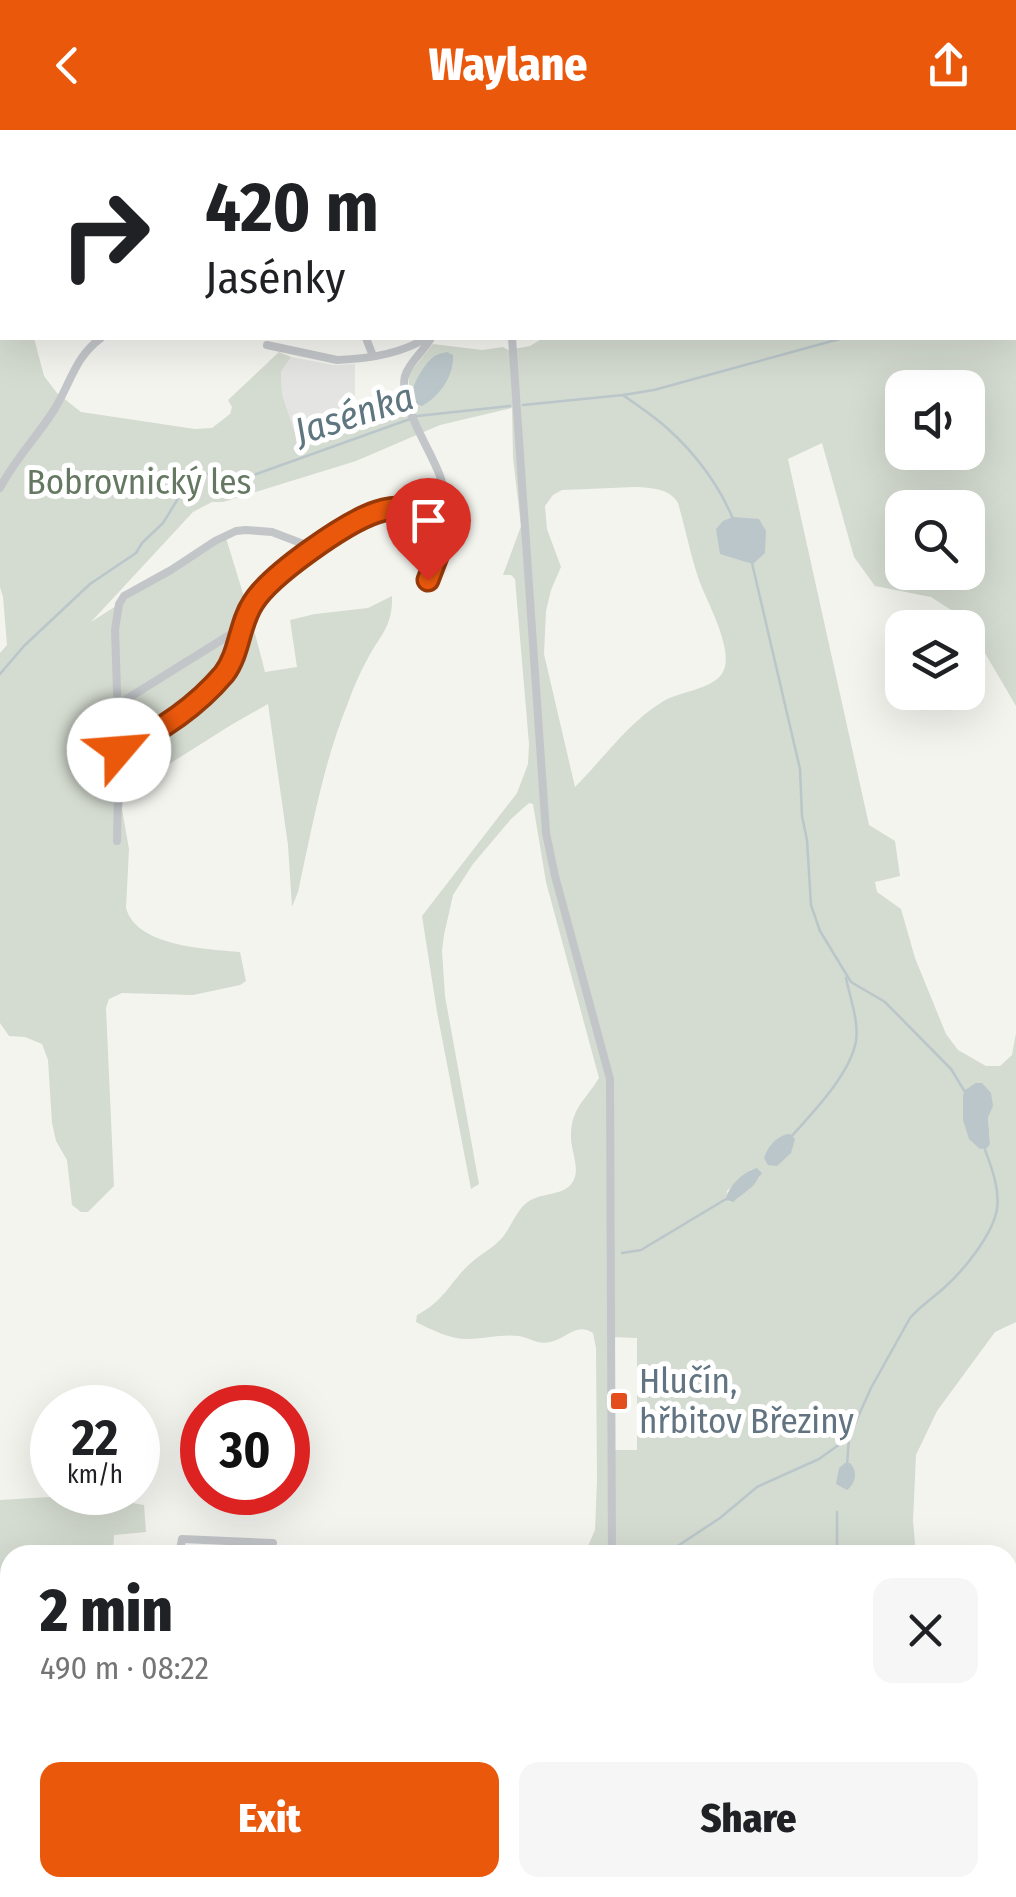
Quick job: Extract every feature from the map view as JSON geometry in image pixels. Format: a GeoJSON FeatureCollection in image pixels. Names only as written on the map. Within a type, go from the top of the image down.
{"type":"FeatureCollection","features":[{"type":"Feature","properties":{"kind":"street"},"geometry":{"type":"LineString","coordinates":[[0,488],[52,413],[85,350],[98,340]]}},
{"type":"Feature","properties":{"kind":"street"},"geometry":{"type":"LineString","coordinates":[[367,340],[373,356]]}},
{"type":"Feature","properties":{"kind":"street"},"geometry":{"type":"LineString","coordinates":[[268,344],[337,360],[395,352],[423,340]]}},
{"type":"Feature","properties":{"kind":"street"},"geometry":{"type":"LineString","coordinates":[[427,340],[406,376],[405,386],[418,432],[442,479],[446,510],[444,538],[428,580]]}},
{"type":"Feature","properties":{"kind":"street"},"geometry":{"type":"LineString","coordinates":[[512,340],[547,842],[610,1079],[612,1545]]}},
{"type":"Feature","properties":{"kind":"street"},"geometry":{"type":"LineString","coordinates":[[119,750],[178,718],[226,672],[253,602],[294,562],[377,512],[406,507],[446,510]]}},
{"type":"Feature","properties":{"kind":"street"},"geometry":{"type":"LineString","coordinates":[[117,842],[115,630],[124,596],[214,540],[236,532],[272,532],[314,548]]}},
{"type":"Feature","properties":{"kind":"street"},"geometry":{"type":"LineString","coordinates":[[118,705],[244,626]]}},
{"type":"Feature","properties":{"kind":"street"},"geometry":{"type":"LineString","coordinates":[[181,1545],[182,1539],[273,1543]]}},
{"type":"Feature","properties":{"kind":"shaded area"},"geometry":{"type":"Polygon","coordinates":[[[447,352],[453,355],[453,363],[445,385],[422,406],[414,402],[414,386],[420,373],[432,358],[447,352]]]}},
{"type":"Feature","properties":{"kind":"shaded area"},"geometry":{"type":"Polygon","coordinates":[[[291,357],[334,365],[355,364],[355,420],[298,442],[282,394],[281,372],[291,357]]]}},
{"type":"Feature","properties":{"kind":"shaded area"},"geometry":{"type":"Polygon","coordinates":[[[733,517],[759,519],[766,531],[765,553],[753,564],[720,554],[716,529],[733,517]]]}},
{"type":"Feature","properties":{"kind":"shaded area"},"geometry":{"type":"Polygon","coordinates":[[[982,1083],[991,1093],[993,1106],[988,1117],[990,1144],[980,1149],[969,1139],[963,1120],[965,1090],[982,1083]]]}},
{"type":"Feature","properties":{"kind":"shaded area"},"geometry":{"type":"Polygon","coordinates":[[[787,1134],[795,1139],[791,1153],[777,1166],[768,1165],[764,1158],[768,1150],[787,1134]]]}},
{"type":"Feature","properties":{"kind":"shaded area"},"geometry":{"type":"Polygon","coordinates":[[[757,1168],[762,1173],[753,1186],[733,1202],[726,1200],[737,1180],[757,1168]]]}},
{"type":"Feature","properties":{"kind":"shaded area"},"geometry":{"type":"Polygon","coordinates":[[[845,1463],[853,1466],[855,1473],[847,1490],[836,1484],[839,1468],[845,1463]]]}},
{"type":"Feature","properties":{"kind":"green space","name":"Bobrovnický les"},"geometry":{"type":"Polygon","coordinates":[[[0,340],[35,340],[44,376],[57,393],[81,412],[195,429],[212,428],[230,414],[228,400],[279,352],[291,357],[281,372],[282,394],[298,442],[355,420],[369,427],[409,414],[409,374],[433,344],[508,350],[540,340],[1016,340],[1016,706],[985,653],[985,610],[951,610],[931,597],[895,590],[985,590],[985,490],[885,490],[885,588],[875,586],[854,557],[822,443],[788,459],[869,825],[895,841],[900,876],[875,882],[877,892],[901,909],[915,958],[946,1034],[958,1050],[986,1066],[1000,1066],[1012,1055],[1016,1033],[1016,1322],[995,1332],[937,1411],[916,1455],[915,1545],[588,1545],[595,1530],[597,1481],[593,1333],[576,1330],[546,1343],[513,1336],[463,1339],[416,1322],[417,1315],[435,1303],[464,1269],[502,1238],[523,1206],[571,1184],[576,1173],[571,1139],[573,1119],[599,1078],[546,882],[533,804],[529,803],[473,864],[453,895],[444,935],[445,996],[479,1184],[471,1189],[422,916],[517,793],[528,764],[515,579],[503,575],[521,526],[512,408],[440,425],[356,461],[223,502],[212,502],[193,512],[91,622],[226,538],[265,672],[297,667],[290,620],[368,608],[392,596],[388,623],[357,681],[339,726],[292,907],[288,845],[268,704],[125,792],[122,809],[129,849],[126,908],[133,921],[144,931],[175,944],[240,952],[246,981],[193,995],[122,993],[109,999],[106,1008],[114,1186],[88,1212],[72,1205],[67,1160],[56,1141],[52,1123],[48,1060],[42,1044],[9,1036],[0,1023],[0,653],[7,645],[0,587],[0,340]],[[635,487],[562,490],[545,506],[547,529],[561,567],[546,611],[544,654],[575,787],[650,711],[669,698],[704,687],[718,678],[726,662],[718,624],[698,577],[678,503],[670,494],[635,487]],[[965,1090],[963,1120],[990,1144],[988,1117],[965,1090]],[[752,1169],[727,1191],[729,1202],[760,1177],[752,1169]],[[612,1337],[613,1450],[637,1450],[637,1338],[612,1337]]]}},
{"type":"Feature","properties":{"kind":"green space"},"geometry":{"type":"Polygon","coordinates":[[[30,1498],[30,1515],[145,1515],[146,1532],[114,1535],[114,1545],[0,1545],[0,1500],[30,1498]]]}},
{"type":"Feature","properties":{"kind":"waterway","name":"Jasénka"},"geometry":{"type":"LineString","coordinates":[[523,405],[654,390],[836,340]]}},
{"type":"Feature","properties":{"kind":"waterway"},"geometry":{"type":"LineString","coordinates":[[623,395],[688,448],[733,519]]}},
{"type":"Feature","properties":{"kind":"waterway","name":"Jasénka"},"geometry":{"type":"LineString","coordinates":[[417,416],[510,406]]}},
{"type":"Feature","properties":{"kind":"waterway","name":"Jasénka"},"geometry":{"type":"LineString","coordinates":[[0,674],[90,584],[136,553],[197,475],[251,476],[410,419]]}},
{"type":"Feature","properties":{"kind":"waterway"},"geometry":{"type":"LineString","coordinates":[[752,563],[800,769],[811,905],[820,931],[851,982],[885,1002],[951,1069],[965,1092]]}},
{"type":"Feature","properties":{"kind":"waterway"},"geometry":{"type":"LineString","coordinates":[[790,1138],[829,1093],[852,1054],[856,1026],[846,978]]}},
{"type":"Feature","properties":{"kind":"waterway"},"geometry":{"type":"LineString","coordinates":[[847,1465],[849,1437],[910,1318],[961,1271],[994,1219],[997,1193],[984,1147]]}},
{"type":"Feature","properties":{"kind":"waterway"},"geometry":{"type":"LineString","coordinates":[[622,1253],[641,1250],[726,1199]]}},
{"type":"Feature","properties":{"kind":"waterway"},"geometry":{"type":"LineString","coordinates":[[679,1545],[757,1487],[819,1459],[847,1439]]}},
{"type":"Feature","properties":{"kind":"waterway"},"geometry":{"type":"LineString","coordinates":[[837,1512],[837,1545]]}},
{"type":"Feature","properties":{"kind":"place","name":"Hlučín, hřbitov Březiny"},"geometry":{"type":"Point","coordinates":[619,1401]}},
{"type":"Feature","properties":{"kind":"route"},"geometry":{"type":"LineString","coordinates":[[119,750],[178,718],[226,672],[253,602],[294,562],[362,519],[406,507],[446,510],[444,538],[428,580]]}}]}
